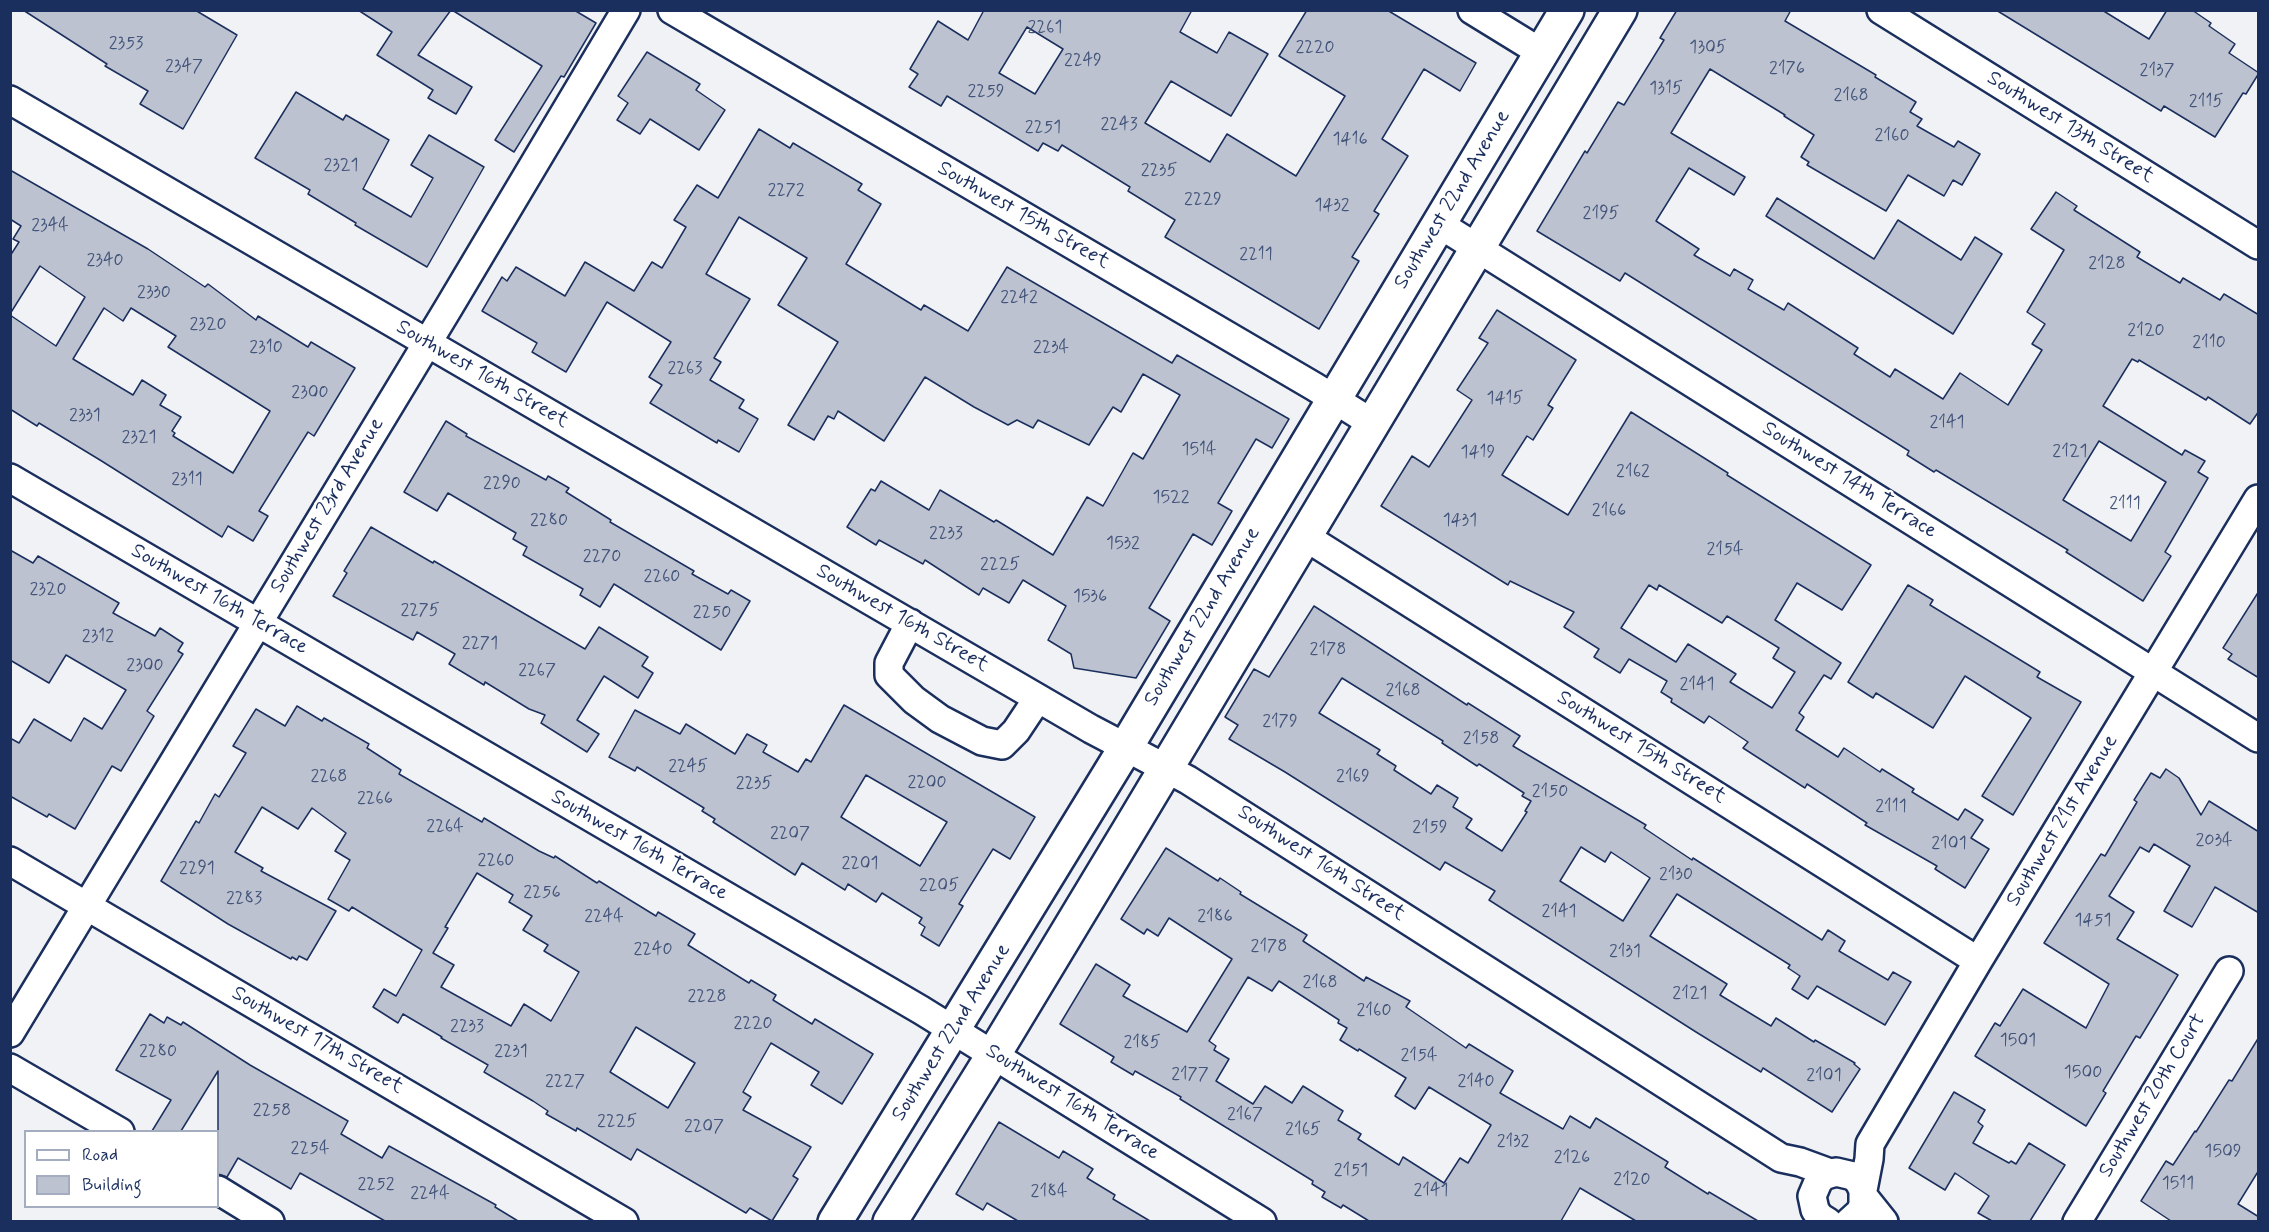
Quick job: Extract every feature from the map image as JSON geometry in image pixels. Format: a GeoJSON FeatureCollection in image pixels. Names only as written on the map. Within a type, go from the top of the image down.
{"type":"FeatureCollection","features":[{"type":"Feature","properties":{"kind":"main road","name":"Southwest 22nd Avenue"},"geometry":{"type":"LineString","coordinates":[[835,1221],[1126,747],[1567,10]]}},
{"type":"Feature","properties":{"kind":"main road"},"geometry":{"type":"LineString","coordinates":[[890,1221],[1167,768],[1620,10]]}},
{"type":"Feature","properties":{"kind":"street","name":"Southwest 23rd Avenue"},"geometry":{"type":"LineString","coordinates":[[10,1033],[626,10]]}},
{"type":"Feature","properties":{"kind":"street","name":"Southwest 15th Street"},"geometry":{"type":"LineString","coordinates":[[672,10],[1372,423]]}},
{"type":"Feature","properties":{"kind":"street"},"geometry":{"type":"LineString","coordinates":[[1472,10],[1542,52]]}},
{"type":"Feature","properties":{"kind":"street","name":"Southwest 13th Street"},"geometry":{"type":"LineString","coordinates":[[1881,10],[2259,245]]}},
{"type":"Feature","properties":{"kind":"street","name":"Southwest 16th Street"},"geometry":{"type":"LineString","coordinates":[[10,100],[1038,698],[1167,768],[1781,1158],[1853,1176],[1859,1182],[1863,1193]]}},
{"type":"Feature","properties":{"kind":"street","name":"Southwest 14th Terrace"},"geometry":{"type":"LineString","coordinates":[[1439,224],[2259,738]]}},
{"type":"Feature","properties":{"kind":"street","name":"Southwest 16th Terrace"},"geometry":{"type":"LineString","coordinates":[[10,478],[954,1030],[1262,1221]]}},
{"type":"Feature","properties":{"kind":"street","name":"Southwest 21st Avenue"},"geometry":{"type":"LineString","coordinates":[[1863,1193],[1870,1144],[1978,961],[2259,499]]}},
{"type":"Feature","properties":{"kind":"street","name":"Southwest 15th Street"},"geometry":{"type":"LineString","coordinates":[[1304,536],[1978,961]]}},
{"type":"Feature","properties":{"kind":"street"},"geometry":{"type":"LineString","coordinates":[[910,623],[889,663],[889,675],[914,700],[940,719],[982,741],[1002,745],[1016,731],[1038,698]]}},
{"type":"Feature","properties":{"kind":"street","name":"Southwest 17th Street"},"geometry":{"type":"LineString","coordinates":[[10,861],[624,1221]]}},
{"type":"Feature","properties":{"kind":"street","name":"Southwest 20th Court"},"geometry":{"type":"LineString","coordinates":[[2077,1221],[2229,971]]}},
{"type":"Feature","properties":{"kind":"street"},"geometry":{"type":"LineString","coordinates":[[10,1068],[118,1130]]}},
{"type":"Feature","properties":{"kind":"street","name":"Southwest 21st Avenue"},"geometry":{"type":"LineString","coordinates":[[1815,1210],[1818,1182],[1870,1144]]}},
{"type":"Feature","properties":{"kind":"street","name":"Southwest 16th Street"},"geometry":{"type":"LineString","coordinates":[[1781,1158],[1815,1210]]}},
{"type":"Feature","properties":{"kind":"street"},"geometry":{"type":"LineString","coordinates":[[219,1191],[270,1221]]}},
{"type":"Feature","properties":{"kind":"street"},"geometry":{"type":"LineString","coordinates":[[1849,1221],[1860,1212],[1863,1193]]}},
{"type":"Feature","properties":{"kind":"street"},"geometry":{"type":"LineString","coordinates":[[1863,1193],[1884,1221]]}},
{"type":"Feature","properties":{"kind":"building"},"geometry":{"type":"Polygon","coordinates":[[[23,10],[195,10],[237,35],[183,129],[140,104],[148,91],[105,66],[107,64],[23,10]]]}},
{"type":"Feature","properties":{"kind":"building"},"geometry":{"type":"Polygon","coordinates":[[[358,10],[451,10],[418,55],[472,87],[456,114],[428,98],[433,90],[377,55],[392,32],[358,10]]]}},
{"type":"Feature","properties":{"kind":"building"},"geometry":{"type":"Polygon","coordinates":[[[452,10],[574,10],[596,23],[564,77],[561,76],[514,152],[495,140],[542,66],[452,10]]]}},
{"type":"Feature","properties":{"kind":"building"},"geometry":{"type":"Polygon","coordinates":[[[984,10],[1192,10],[1180,32],[1217,53],[1229,32],[1268,54],[1231,116],[1171,81],[1145,123],[1210,162],[1227,134],[1296,176],[1345,96],[1279,56],[1307,10],[1387,10],[1476,63],[1460,91],[1424,69],[1382,139],[1408,156],[1374,211],[1379,214],[1352,257],[1359,261],[1319,329],[1165,237],[1175,220],[1128,191],[1130,187],[1062,145],[1058,151],[1043,143],[1038,151],[947,96],[941,106],[909,87],[918,74],[910,69],[938,21],[968,40],[984,10]],[[1027,27],[999,73],[1035,94],[1063,49],[1027,27]]]}},
{"type":"Feature","properties":{"kind":"building"},"geometry":{"type":"Polygon","coordinates":[[[1677,10],[1791,10],[1785,21],[1876,75],[1875,77],[1916,102],[1910,112],[1922,119],[1917,126],[1954,147],[1958,141],[1980,154],[1962,185],[1953,180],[1944,196],[1908,175],[1886,211],[1807,165],[1809,162],[1801,157],[1814,135],[1710,69],[1671,133],[1745,177],[1734,195],[1689,168],[1656,221],[1699,249],[1694,255],[1730,276],[1734,269],[1753,280],[1748,289],[1784,310],[1788,303],[1858,348],[1854,354],[1890,377],[1895,369],[1943,399],[1960,373],[2008,405],[2042,350],[2032,344],[2045,324],[2027,312],[2064,250],[2031,229],[2056,192],[2077,206],[2074,210],[2140,252],[2137,257],[2180,283],[2183,278],[2220,300],[2224,294],[2259,315],[2259,411],[2250,424],[2208,397],[2206,400],[2139,360],[2138,362],[2132,359],[2103,406],[2182,455],[2185,450],[2205,461],[2198,472],[2208,478],[2165,552],[2171,556],[2143,601],[2066,552],[2068,550],[1936,470],[1934,472],[1907,455],[1909,451],[1625,273],[1620,281],[1537,231],[1585,151],[1587,153],[1618,102],[1624,105],[1664,40],[1660,38],[1677,10]],[[2099,441],[2063,500],[2131,541],[2166,482],[2099,441]]]}},
{"type":"Feature","properties":{"kind":"building"},"geometry":{"type":"Polygon","coordinates":[[[1996,10],[2102,10],[2149,39],[2167,10],[2192,10],[2211,23],[2209,26],[2235,44],[2229,53],[2259,73],[2246,94],[2243,93],[2215,137],[2164,106],[2161,111],[1996,10]]]}},
{"type":"Feature","properties":{"kind":"building"},"geometry":{"type":"Polygon","coordinates":[[[647,52],[700,84],[696,90],[725,110],[699,150],[650,119],[640,134],[617,120],[628,103],[618,96],[647,52]]]}},
{"type":"Feature","properties":{"kind":"building"},"geometry":{"type":"Polygon","coordinates":[[[296,92],[343,120],[346,115],[389,140],[363,189],[411,217],[433,178],[411,165],[429,135],[484,167],[427,267],[355,225],[356,223],[308,194],[310,190],[255,158],[296,92]]]}},
{"type":"Feature","properties":{"kind":"building"},"geometry":{"type":"Polygon","coordinates":[[[759,129],[790,148],[793,143],[862,184],[858,190],[881,204],[846,264],[921,310],[924,305],[968,331],[1007,267],[1172,363],[1177,355],[1289,419],[1272,448],[1256,439],[1218,503],[1232,511],[1212,545],[1193,534],[1149,608],[1170,621],[1136,678],[1074,668],[1071,654],[1048,640],[1066,606],[1023,580],[1009,603],[983,588],[979,595],[925,560],[923,564],[879,540],[876,545],[847,527],[871,489],[875,491],[881,481],[929,510],[940,490],[994,522],[996,520],[1053,555],[1087,497],[1103,506],[1133,453],[1143,459],[1180,395],[1143,374],[1121,412],[1113,407],[1089,445],[1038,420],[1033,428],[1017,420],[1008,425],[925,377],[884,441],[838,411],[834,419],[828,416],[814,440],[788,425],[838,342],[778,305],[807,258],[739,217],[706,274],[750,299],[714,358],[721,362],[710,380],[744,400],[739,408],[758,419],[739,452],[718,440],[717,443],[650,403],[662,385],[649,377],[671,342],[607,302],[566,372],[532,352],[537,343],[482,311],[502,277],[507,281],[516,267],[565,296],[585,262],[634,291],[652,262],[662,268],[686,227],[674,220],[697,185],[718,198],[759,129]]]}},
{"type":"Feature","properties":{"kind":"building"},"geometry":{"type":"Polygon","coordinates":[[[10,170],[148,249],[205,287],[208,284],[256,320],[258,316],[308,347],[311,342],[355,368],[314,436],[308,432],[259,511],[268,516],[253,541],[228,526],[222,537],[39,423],[37,426],[10,409],[10,315],[56,346],[85,297],[40,266],[10,314],[10,256],[19,242],[13,239],[21,226],[10,219],[10,170]],[[104,308],[73,359],[133,395],[142,380],[166,395],[160,405],[181,417],[172,431],[175,433],[173,436],[233,473],[270,411],[168,347],[176,336],[131,308],[123,321],[104,308]]]}},
{"type":"Feature","properties":{"kind":"building"},"geometry":{"type":"Polygon","coordinates":[[[1777,198],[1874,259],[1898,220],[1961,260],[1975,237],[2002,254],[1953,334],[1766,216],[1777,198]]]}},
{"type":"Feature","properties":{"kind":"building"},"geometry":{"type":"Polygon","coordinates":[[[1497,310],[1576,360],[1548,405],[1553,408],[1533,440],[1527,436],[1502,475],[1568,515],[1631,412],[1871,565],[1842,610],[1797,583],[1775,620],[1841,663],[1831,679],[1824,675],[1799,713],[1804,717],[1796,730],[1838,757],[1844,748],[1880,772],[1882,769],[1914,789],[1912,792],[1958,820],[1965,809],[1983,820],[1971,838],[1989,849],[1965,888],[1935,869],[1937,866],[1865,825],[1867,823],[1807,784],[1805,788],[1743,748],[1748,742],[1709,716],[1704,723],[1671,702],[1672,699],[1661,692],[1667,681],[1629,659],[1620,673],[1594,657],[1599,649],[1564,627],[1574,612],[1510,581],[1508,585],[1381,506],[1412,456],[1429,467],[1472,400],[1457,390],[1488,343],[1479,338],[1497,310]],[[1649,585],[1621,628],[1676,662],[1688,644],[1736,674],[1730,682],[1772,708],[1795,672],[1773,658],[1779,648],[1727,616],[1722,623],[1659,585],[1657,590],[1649,585]]]}},
{"type":"Feature","properties":{"kind":"building"},"geometry":{"type":"Polygon","coordinates":[[[446,421],[467,434],[466,436],[546,480],[548,476],[569,488],[566,492],[611,520],[610,522],[694,571],[692,574],[728,594],[731,590],[750,601],[721,650],[614,584],[600,607],[580,595],[583,589],[523,555],[527,547],[513,539],[516,533],[448,493],[437,511],[404,492],[446,421]]]}},
{"type":"Feature","properties":{"kind":"building"},"geometry":{"type":"Polygon","coordinates":[[[371,527],[585,649],[599,627],[648,657],[642,666],[653,673],[638,698],[604,676],[577,720],[599,734],[587,752],[541,723],[545,715],[529,709],[485,682],[484,685],[449,664],[455,654],[417,632],[413,640],[333,596],[347,573],[344,571],[371,527]]]}},
{"type":"Feature","properties":{"kind":"building"},"geometry":{"type":"Polygon","coordinates":[[[10,550],[33,563],[38,556],[119,603],[113,613],[155,636],[160,628],[183,643],[178,651],[183,654],[147,711],[154,716],[121,771],[112,766],[75,829],[49,814],[47,817],[10,796],[10,738],[19,743],[34,719],[71,741],[84,718],[102,729],[126,690],[66,655],[49,683],[10,660],[10,550]]]}},
{"type":"Feature","properties":{"kind":"building"},"geometry":{"type":"Polygon","coordinates":[[[1908,585],[1933,600],[1930,605],[2040,672],[2037,677],[2081,702],[2013,815],[1982,796],[2031,718],[1965,676],[1933,728],[1876,693],[1873,698],[1848,682],[1908,585]]]}},
{"type":"Feature","properties":{"kind":"building"},"geometry":{"type":"Polygon","coordinates":[[[2259,591],[2259,678],[2228,659],[2232,654],[2223,648],[2259,591]]]}},
{"type":"Feature","properties":{"kind":"building"},"geometry":{"type":"Polygon","coordinates":[[[1314,606],[1467,705],[1468,703],[1520,736],[1513,746],[1646,825],[1644,828],[1692,860],[1693,858],[1822,940],[1828,930],[1845,941],[1839,951],[1888,980],[1893,972],[1911,982],[1885,1025],[1817,986],[1808,999],[1792,989],[1800,976],[1788,968],[1790,965],[1677,894],[1650,936],[1727,984],[1720,995],[1771,1026],[1776,1018],[1814,1042],[1815,1040],[1855,1063],[1860,1069],[1832,1112],[1763,1068],[1761,1072],[1696,1032],[1489,900],[1495,891],[1445,862],[1440,870],[1229,739],[1238,725],[1225,717],[1254,669],[1269,677],[1314,606]],[[1342,678],[1319,713],[1380,750],[1377,754],[1396,766],[1394,770],[1431,794],[1437,785],[1458,798],[1453,807],[1472,819],[1466,828],[1502,851],[1527,812],[1525,811],[1531,801],[1522,796],[1524,793],[1479,764],[1477,766],[1442,743],[1443,741],[1342,678]],[[1581,847],[1560,881],[1623,921],[1650,878],[1611,852],[1605,862],[1581,847]]]}},
{"type":"Feature","properties":{"kind":"building"},"geometry":{"type":"Polygon","coordinates":[[[844,705],[1035,817],[1010,859],[993,849],[959,904],[963,906],[939,946],[921,935],[925,927],[919,923],[922,918],[882,893],[876,902],[848,884],[845,890],[802,863],[795,875],[713,822],[715,819],[702,811],[704,808],[637,767],[635,771],[609,757],[635,710],[680,734],[686,724],[735,754],[747,734],[767,745],[763,752],[798,772],[806,759],[811,762],[844,705]],[[866,775],[841,817],[920,866],[947,822],[866,775]]]}},
{"type":"Feature","properties":{"kind":"building"},"geometry":{"type":"Polygon","coordinates":[[[297,706],[322,721],[324,718],[369,744],[367,748],[401,770],[399,774],[482,822],[484,818],[539,851],[554,858],[555,856],[597,883],[599,881],[656,916],[658,912],[695,934],[688,945],[749,983],[751,980],[776,995],[773,1000],[812,1024],[815,1019],[873,1054],[842,1104],[811,1085],[819,1072],[771,1043],[743,1092],[751,1097],[743,1110],[811,1147],[793,1176],[798,1179],[772,1221],[750,1208],[746,1213],[637,1149],[631,1160],[577,1128],[576,1131],[546,1114],[548,1111],[533,1101],[484,1072],[488,1065],[403,1014],[398,1023],[373,1007],[384,989],[396,996],[422,950],[352,907],[349,911],[328,899],[350,860],[335,851],[346,833],[312,808],[298,829],[262,807],[235,852],[263,868],[261,871],[336,911],[307,960],[299,956],[297,960],[292,957],[291,959],[228,924],[161,881],[196,821],[199,823],[215,794],[219,797],[246,753],[233,746],[256,709],[285,726],[297,706]],[[477,873],[445,927],[448,928],[433,953],[454,965],[441,987],[511,1026],[524,1004],[551,1021],[579,972],[544,951],[548,945],[523,930],[532,916],[509,902],[513,895],[477,873]],[[636,1027],[610,1072],[668,1108],[695,1063],[636,1027]]]}},
{"type":"Feature","properties":{"kind":"building"},"geometry":{"type":"Polygon","coordinates":[[[2166,769],[2179,778],[2201,815],[2209,801],[2259,832],[2259,913],[2215,887],[2192,927],[2164,911],[2190,866],[2154,844],[2149,852],[2140,847],[2109,896],[2134,912],[2117,939],[2178,975],[2140,1038],[2136,1036],[2103,1091],[2106,1093],[2086,1126],[1975,1056],[1995,1023],[2000,1026],[2023,989],[2086,1028],[2109,984],[2044,943],[2101,854],[2105,856],[2137,802],[2134,800],[2151,773],[2160,778],[2166,769]]]}},
{"type":"Feature","properties":{"kind":"building"},"geometry":{"type":"Polygon","coordinates":[[[1166,848],[1218,881],[1220,878],[1241,892],[1240,894],[1307,935],[1303,941],[1364,981],[1366,977],[1410,1001],[1406,1007],[1466,1048],[1469,1044],[1513,1071],[1500,1093],[1563,1129],[1570,1116],[1590,1128],[1596,1118],[1668,1162],[1665,1167],[1758,1221],[1636,1221],[1580,1188],[1561,1221],[1369,1221],[1343,1205],[1341,1208],[1322,1197],[1325,1192],[1312,1184],[1313,1181],[1180,1099],[1181,1097],[1135,1071],[1133,1075],[1111,1062],[1114,1057],[1060,1024],[1096,964],[1130,985],[1123,996],[1187,1032],[1232,959],[1169,918],[1158,936],[1147,929],[1144,934],[1121,919],[1166,848]],[[1248,977],[1209,1041],[1216,1046],[1214,1050],[1229,1059],[1216,1081],[1253,1104],[1265,1086],[1292,1103],[1303,1086],[1343,1111],[1338,1120],[1361,1134],[1358,1139],[1399,1165],[1403,1157],[1444,1183],[1460,1158],[1468,1163],[1491,1125],[1429,1087],[1415,1109],[1395,1096],[1406,1078],[1340,1040],[1347,1028],[1338,1023],[1339,1020],[1279,981],[1272,991],[1248,977]]]}},
{"type":"Feature","properties":{"kind":"building"},"geometry":{"type":"Polygon","coordinates":[[[150,1014],[164,1023],[167,1017],[181,1025],[183,1022],[250,1065],[348,1121],[341,1134],[382,1158],[389,1146],[496,1205],[495,1207],[518,1221],[385,1221],[300,1173],[291,1189],[238,1158],[227,1177],[219,1174],[218,1071],[182,1130],[153,1130],[171,1100],[116,1070],[150,1014]]]}},
{"type":"Feature","properties":{"kind":"building"},"geometry":{"type":"Polygon","coordinates":[[[2259,1037],[2259,1170],[2238,1204],[2259,1217],[2259,1221],[2171,1221],[2141,1201],[2166,1161],[2173,1165],[2229,1080],[2232,1081],[2259,1037]]]}},
{"type":"Feature","properties":{"kind":"building"},"geometry":{"type":"Polygon","coordinates":[[[1954,1092],[1985,1110],[1978,1122],[1983,1126],[1973,1143],[2009,1163],[2011,1161],[2016,1164],[2029,1143],[2065,1165],[2030,1221],[1992,1221],[1978,1213],[1989,1196],[1955,1173],[1945,1190],[1909,1168],[1954,1092]]]}},
{"type":"Feature","properties":{"kind":"building"},"geometry":{"type":"Polygon","coordinates":[[[999,1122],[1059,1158],[1063,1151],[1093,1169],[1087,1178],[1115,1195],[1113,1199],[1150,1221],[1018,1221],[987,1203],[983,1210],[956,1194],[999,1122]]]}}]}
